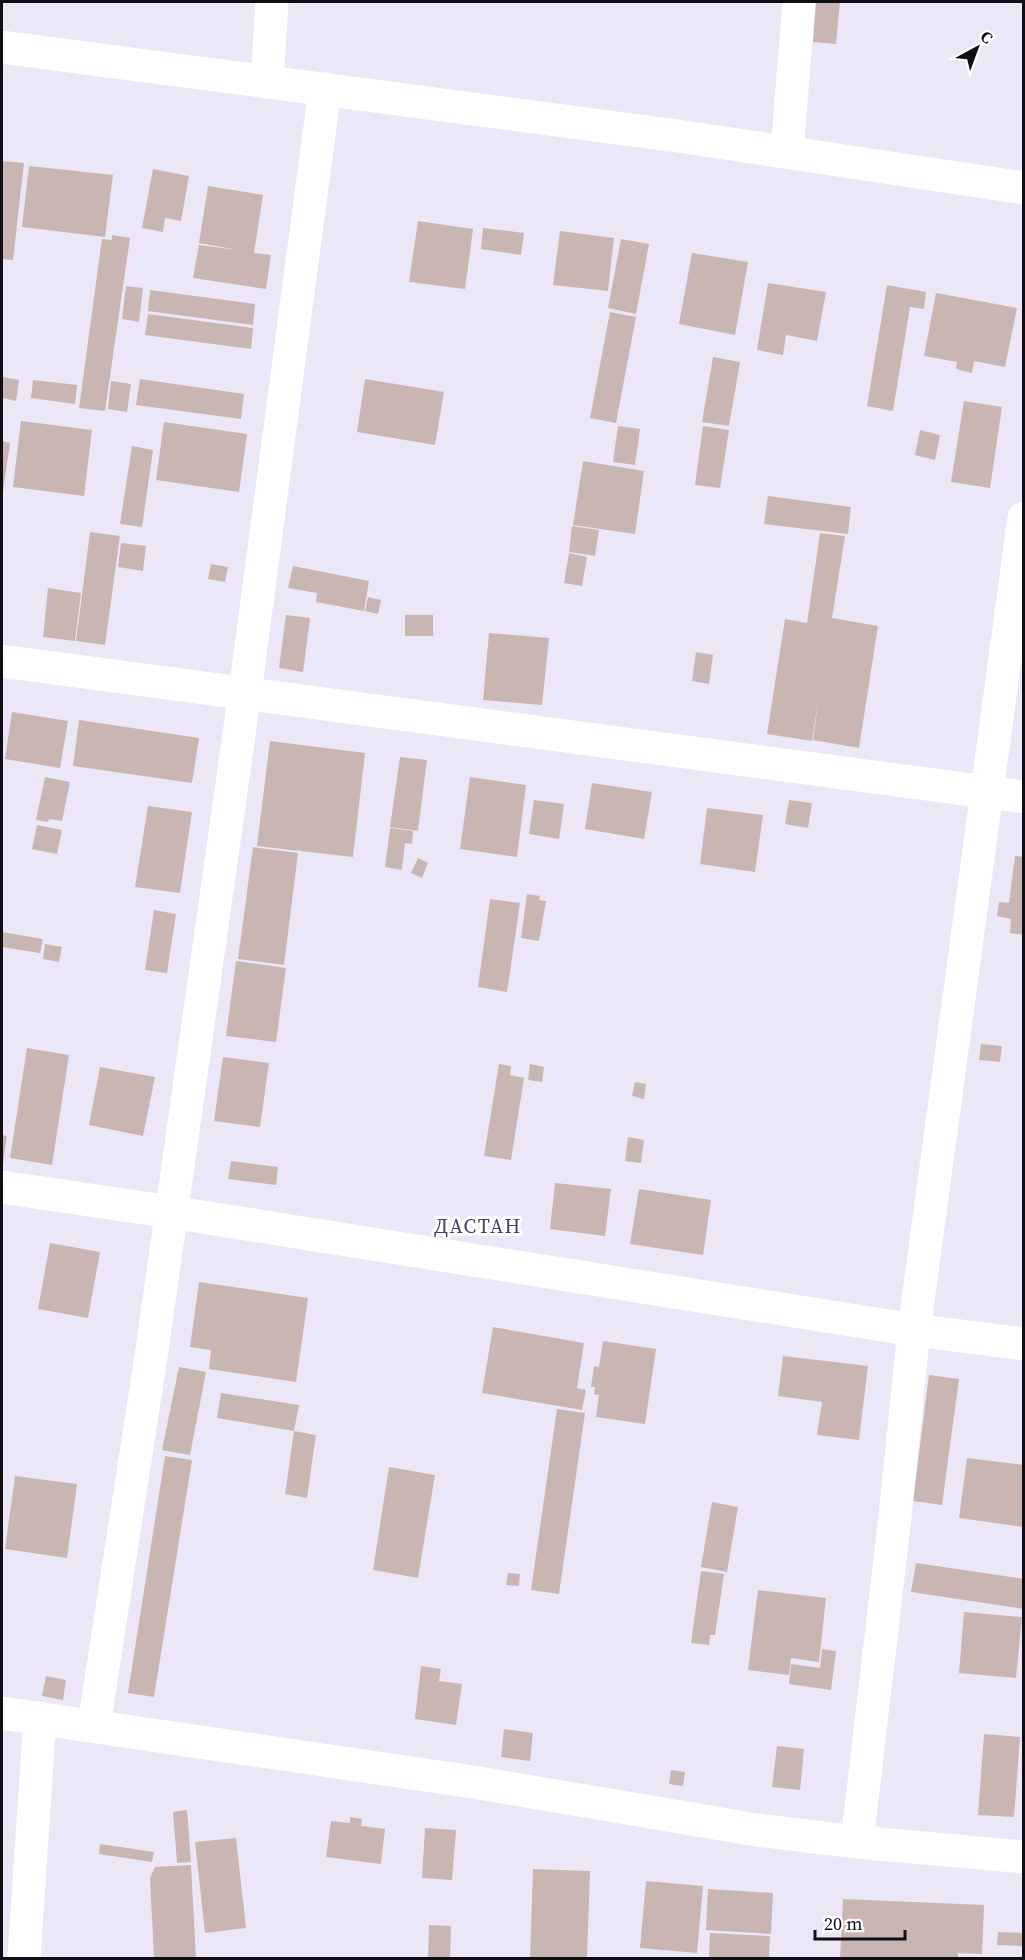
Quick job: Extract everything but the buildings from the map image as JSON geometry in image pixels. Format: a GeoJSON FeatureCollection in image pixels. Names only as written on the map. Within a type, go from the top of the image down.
{"type":"FeatureCollection","features":[{"type":"Feature","properties":{"kind":"street"},"geometry":{"type":"LineString","coordinates":[[267,82],[272,2]]}},
{"type":"Feature","properties":{"kind":"street"},"geometry":{"type":"LineString","coordinates":[[787,152],[799,2]]}},
{"type":"Feature","properties":{"kind":"street"},"geometry":{"type":"LineString","coordinates":[[2,46],[787,152],[1023,188]]}},
{"type":"Feature","properties":{"kind":"street"},"geometry":{"type":"LineString","coordinates":[[94,1725],[152,1350],[245,692],[325,89]]}},
{"type":"Feature","properties":{"kind":"street"},"geometry":{"type":"LineString","coordinates":[[857,1842],[895,1517],[914,1330],[1023,518]]}},
{"type":"Feature","properties":{"kind":"street"},"geometry":{"type":"LineString","coordinates":[[2,661],[1023,797]]}},
{"type":"Feature","properties":{"kind":"street"},"geometry":{"type":"LineString","coordinates":[[2,1187],[914,1330],[1023,1344]]}},
{"type":"Feature","properties":{"kind":"street"},"geometry":{"type":"LineString","coordinates":[[2,1713],[473,1782],[757,1830],[857,1842],[1023,1857]]}},
{"type":"Feature","properties":{"kind":"street"},"geometry":{"type":"LineString","coordinates":[[24,1959],[40,1718]]}},
{"type":"Feature","properties":{"kind":"district","name":"ДАСТАН"},"geometry":{"type":"Point","coordinates":[478,1226]}}]}
